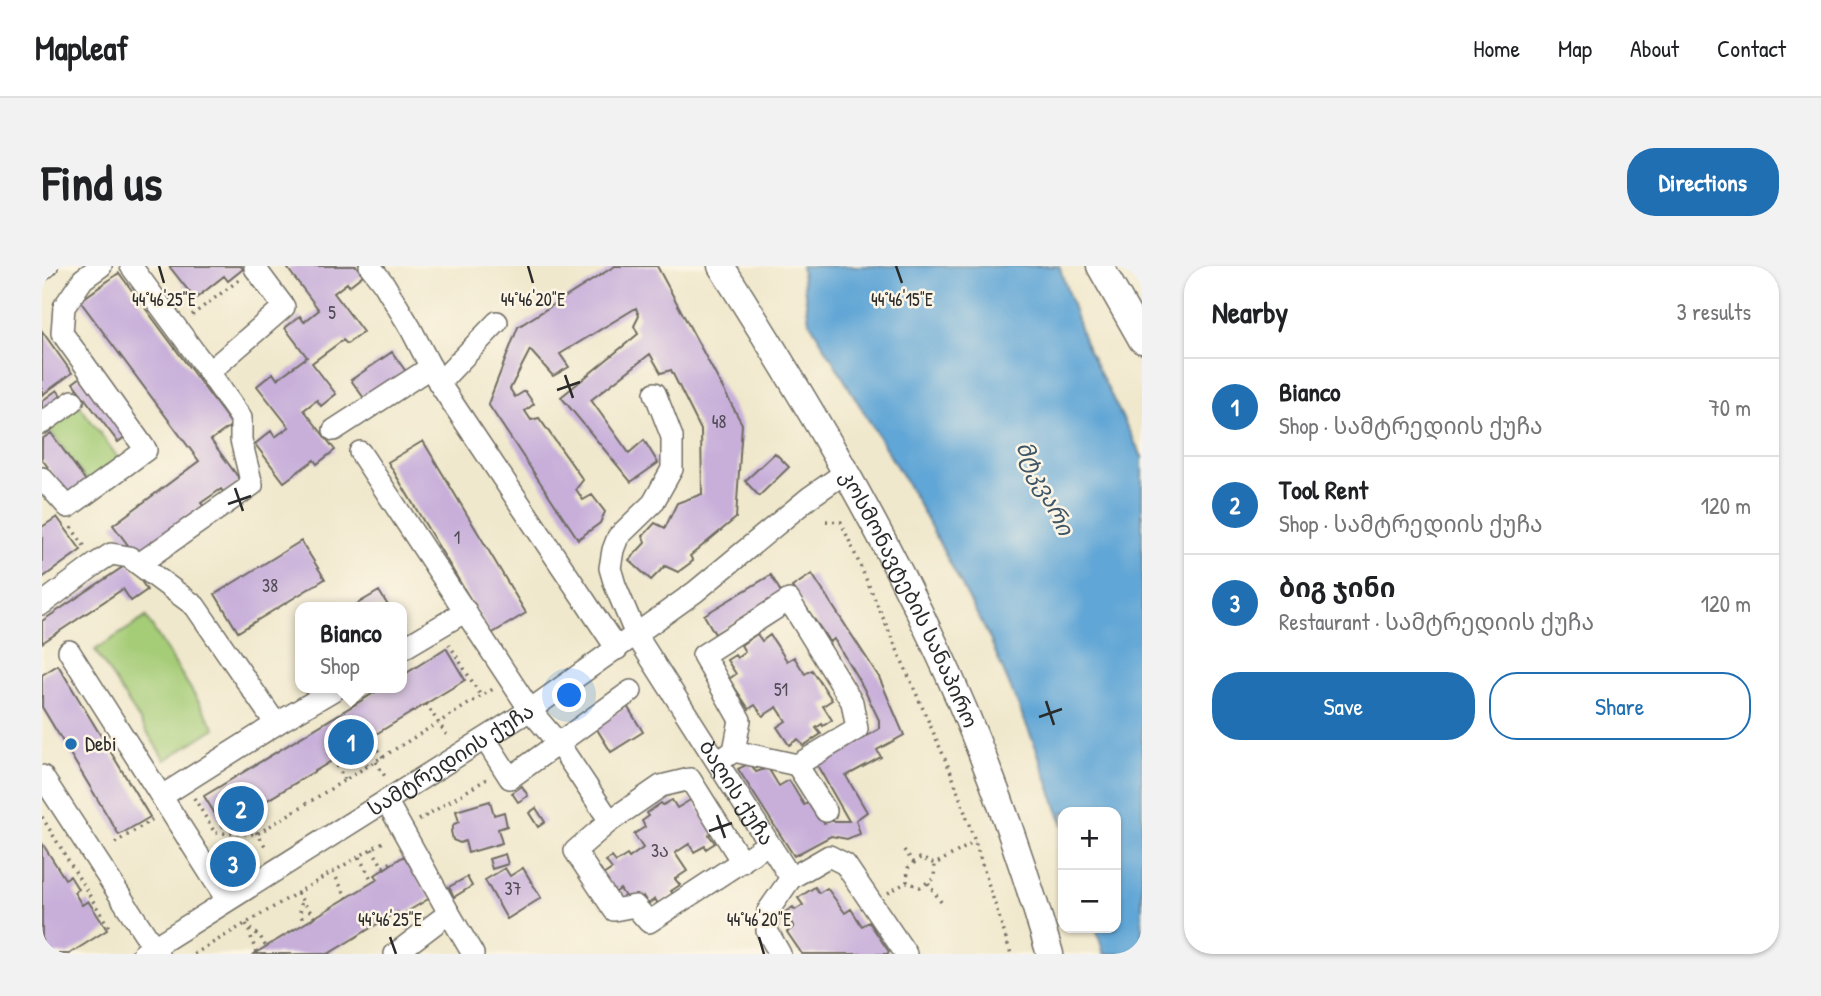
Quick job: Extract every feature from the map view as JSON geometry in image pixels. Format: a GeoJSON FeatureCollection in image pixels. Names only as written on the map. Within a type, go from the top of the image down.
{"type":"FeatureCollection","features":[{"type":"Feature","properties":{"kind":"main road","name":"კოსმონავტების სანაპირო"},"geometry":{"type":"LineString","coordinates":[[721,266],[846,472],[936,646],[1007,819],[1050,954]]}},
{"type":"Feature","properties":{"kind":"main road"},"geometry":{"type":"LineString","coordinates":[[1100,266],[1142,340]]}},
{"type":"Feature","properties":{"kind":"street"},"geometry":{"type":"LineString","coordinates":[[42,270],[47,266]]}},
{"type":"Feature","properties":{"kind":"street"},"geometry":{"type":"LineString","coordinates":[[42,478],[68,507],[146,450],[62,333],[64,307],[83,279],[101,266]]}},
{"type":"Feature","properties":{"kind":"street"},"geometry":{"type":"LineString","coordinates":[[370,266],[384,284],[435,375],[617,649]]}},
{"type":"Feature","properties":{"kind":"street"},"geometry":{"type":"LineString","coordinates":[[209,372],[284,307],[256,267]]}},
{"type":"Feature","properties":{"kind":"street"},"geometry":{"type":"LineString","coordinates":[[137,268],[241,418],[241,440],[252,485],[139,564]]}},
{"type":"Feature","properties":{"kind":"street"},"geometry":{"type":"LineString","coordinates":[[334,430],[435,375],[497,322]]}},
{"type":"Feature","properties":{"kind":"street","name":"ბაღის ქუჩა"},"geometry":{"type":"LineString","coordinates":[[654,393],[672,438],[672,469],[653,503],[618,537],[610,568],[636,635],[726,756],[768,844],[791,878]]}},
{"type":"Feature","properties":{"kind":"street"},"geometry":{"type":"LineString","coordinates":[[42,423],[73,401]]}},
{"type":"Feature","properties":{"kind":"street"},"geometry":{"type":"LineString","coordinates":[[360,452],[530,710],[558,743],[610,821]]}},
{"type":"Feature","properties":{"kind":"street","name":"სამტრედიის ქუჩა"},"geometry":{"type":"LineString","coordinates":[[151,952],[227,900],[530,710],[695,592],[810,496],[846,472]]}},
{"type":"Feature","properties":{"kind":"street"},"geometry":{"type":"LineString","coordinates":[[42,604],[111,554],[129,556],[195,607],[276,724]]}},
{"type":"Feature","properties":{"kind":"street"},"geometry":{"type":"LineString","coordinates":[[789,600],[852,702],[857,729],[797,765],[726,756],[740,720],[703,655],[789,600]]}},
{"type":"Feature","properties":{"kind":"street"},"geometry":{"type":"LineString","coordinates":[[407,646],[466,611]]}},
{"type":"Feature","properties":{"kind":"street"},"geometry":{"type":"LineString","coordinates":[[69,651],[227,900]]}},
{"type":"Feature","properties":{"kind":"street"},"geometry":{"type":"LineString","coordinates":[[485,739],[510,778],[631,691]]}},
{"type":"Feature","properties":{"kind":"street"},"geometry":{"type":"LineString","coordinates":[[166,802],[183,782],[329,693]]}},
{"type":"Feature","properties":{"kind":"street"},"geometry":{"type":"LineString","coordinates":[[797,765],[826,811]]}},
{"type":"Feature","properties":{"kind":"street"},"geometry":{"type":"LineString","coordinates":[[42,776],[151,952]]}},
{"type":"Feature","properties":{"kind":"street"},"geometry":{"type":"LineString","coordinates":[[742,862],[690,779],[661,786],[610,821],[575,851],[614,910],[635,906],[649,922],[742,862],[768,844]]}},
{"type":"Feature","properties":{"kind":"street"},"geometry":{"type":"LineString","coordinates":[[387,802],[473,954]]}},
{"type":"Feature","properties":{"kind":"street"},"geometry":{"type":"LineString","coordinates":[[780,954],[767,931],[768,911],[791,878],[829,856],[845,864],[905,954]]}},
{"type":"Feature","properties":{"kind":"street"},"geometry":{"type":"LineString","coordinates":[[395,954],[449,913]]}},
{"type":"Feature","properties":{"kind":"path"},"geometry":{"type":"LineString","coordinates":[[176,327],[256,267]]}},
{"type":"Feature","properties":{"kind":"path"},"geometry":{"type":"LineString","coordinates":[[68,507],[66,519],[97,562]]}},
{"type":"Feature","properties":{"kind":"path"},"geometry":{"type":"LineString","coordinates":[[826,521],[841,522],[952,775],[1011,954]]}},
{"type":"Feature","properties":{"kind":"path"},"geometry":{"type":"LineString","coordinates":[[439,628],[481,696]]}},
{"type":"Feature","properties":{"kind":"path"},"geometry":{"type":"LineString","coordinates":[[183,782],[215,832],[257,834],[510,678]]}},
{"type":"Feature","properties":{"kind":"path"},"geometry":{"type":"LineString","coordinates":[[426,704],[460,755]]}},
{"type":"Feature","properties":{"kind":"path"},"geometry":{"type":"LineString","coordinates":[[370,738],[383,757]]}},
{"type":"Feature","properties":{"kind":"path"},"geometry":{"type":"LineString","coordinates":[[355,746],[369,767]]}},
{"type":"Feature","properties":{"kind":"path"},"geometry":{"type":"LineString","coordinates":[[333,760],[347,783]]}},
{"type":"Feature","properties":{"kind":"path"},"geometry":{"type":"LineString","coordinates":[[194,954],[247,926],[504,768]]}},
{"type":"Feature","properties":{"kind":"path"},"geometry":{"type":"LineString","coordinates":[[115,843],[166,802]]}},
{"type":"Feature","properties":{"kind":"path"},"geometry":{"type":"LineString","coordinates":[[245,814],[267,849]]}},
{"type":"Feature","properties":{"kind":"path"},"geometry":{"type":"LineString","coordinates":[[42,817],[110,929]]}},
{"type":"Feature","properties":{"kind":"path"},"geometry":{"type":"LineString","coordinates":[[935,864],[975,842]]}},
{"type":"Feature","properties":{"kind":"path"},"geometry":{"type":"LineString","coordinates":[[372,849],[383,867],[392,862],[393,864]]}},
{"type":"Feature","properties":{"kind":"path"},"geometry":{"type":"LineString","coordinates":[[904,850],[914,863]]}},
{"type":"Feature","properties":{"kind":"path"},"geometry":{"type":"LineString","coordinates":[[359,856],[373,882]]}},
{"type":"Feature","properties":{"kind":"path"},"geometry":{"type":"LineString","coordinates":[[907,881],[908,867],[920,858],[935,864]]}},
{"type":"Feature","properties":{"kind":"path"},"geometry":{"type":"LineString","coordinates":[[907,881],[920,887],[934,878],[935,864]]}},
{"type":"Feature","properties":{"kind":"path"},"geometry":{"type":"LineString","coordinates":[[332,872],[347,898]]}},
{"type":"Feature","properties":{"kind":"path"},"geometry":{"type":"LineString","coordinates":[[872,903],[907,881]]}},
{"type":"Feature","properties":{"kind":"path"},"geometry":{"type":"LineString","coordinates":[[928,882],[941,902]]}},
{"type":"Feature","properties":{"kind":"path"},"geometry":{"type":"LineString","coordinates":[[297,893],[314,918]]}},
{"type":"Feature","properties":{"kind":"path"},"geometry":{"type":"LineString","coordinates":[[301,901],[300,914],[305,923]]}},
{"type":"Feature","properties":{"kind":"path"},"geometry":{"type":"LineString","coordinates":[[247,926],[260,936],[266,947]]}},
{"type":"Feature","properties":{"kind":"path"},"geometry":{"type":"LineString","coordinates":[[247,926],[257,952]]}},
{"type":"Feature","properties":{"kind":"green space"},"geometry":{"type":"Polygon","coordinates":[[[77,402],[119,459],[88,482],[46,425],[77,402]]]}},
{"type":"Feature","properties":{"kind":"green space"},"geometry":{"type":"Polygon","coordinates":[[[146,617],[215,728],[165,760],[95,650],[146,617]]]}},
{"type":"Feature","properties":{"kind":"water","name":"მტკვარი"},"geometry":{"type":"Polygon","coordinates":[[[801,266],[1059,266],[1085,343],[1142,457],[1142,954],[1104,954],[1098,933],[1121,933],[1121,807],[1058,807],[1058,811],[1035,745],[989,637],[916,499],[809,321],[801,266]]]}},
{"type":"Feature","properties":{"kind":"building"},"geometry":{"type":"Polygon","coordinates":[[[169,266],[241,266],[243,269],[228,281],[224,276],[195,299],[169,266]]]}},
{"type":"Feature","properties":{"kind":"building"},"geometry":{"type":"Polygon","coordinates":[[[292,266],[356,266],[363,275],[334,293],[363,332],[347,344],[343,340],[312,363],[336,394],[321,406],[317,400],[304,410],[335,450],[317,464],[314,460],[284,482],[255,444],[271,431],[275,437],[289,427],[257,386],[273,373],[277,379],[307,357],[285,328],[300,316],[304,322],[319,310],[288,269],[292,266]]]}},
{"type":"Feature","properties":{"kind":"building"},"geometry":{"type":"Polygon","coordinates":[[[615,266],[657,266],[742,424],[736,518],[690,556],[693,561],[678,572],[665,566],[651,580],[629,560],[645,543],[643,536],[655,523],[665,528],[677,503],[702,494],[701,430],[671,370],[661,373],[650,354],[591,400],[629,453],[644,440],[658,463],[631,482],[561,397],[638,334],[634,326],[639,316],[636,308],[560,354],[569,367],[553,376],[530,350],[510,389],[515,397],[525,391],[534,404],[525,411],[531,420],[539,418],[583,480],[576,489],[583,500],[592,495],[605,512],[600,523],[578,539],[488,404],[518,327],[615,266]]]}},
{"type":"Feature","properties":{"kind":"building"},"geometry":{"type":"Polygon","coordinates":[[[119,273],[232,425],[211,440],[241,481],[225,494],[221,489],[201,503],[207,510],[140,561],[113,525],[199,461],[80,301],[119,273]]]}},
{"type":"Feature","properties":{"kind":"building"},"geometry":{"type":"Polygon","coordinates":[[[42,331],[72,373],[42,395],[42,331]]]}},
{"type":"Feature","properties":{"kind":"building"},"geometry":{"type":"Polygon","coordinates":[[[392,352],[407,373],[366,401],[351,380],[392,352]]]}},
{"type":"Feature","properties":{"kind":"building"},"geometry":{"type":"Polygon","coordinates":[[[85,374],[130,433],[118,442],[73,383],[85,374]]]}},
{"type":"Feature","properties":{"kind":"building"},"geometry":{"type":"Polygon","coordinates":[[[57,390],[66,402],[42,420],[42,401],[57,390]]]}},
{"type":"Feature","properties":{"kind":"building"},"geometry":{"type":"Polygon","coordinates":[[[51,433],[86,481],[68,495],[42,459],[42,439],[51,433]]]}},
{"type":"Feature","properties":{"kind":"building"},"geometry":{"type":"Polygon","coordinates":[[[423,441],[526,613],[491,634],[388,462],[423,441]]]}},
{"type":"Feature","properties":{"kind":"building"},"geometry":{"type":"Polygon","coordinates":[[[775,453],[789,467],[759,496],[745,481],[775,453]]]}},
{"type":"Feature","properties":{"kind":"building"},"geometry":{"type":"Polygon","coordinates":[[[57,517],[81,550],[42,578],[42,527],[57,517]]]}},
{"type":"Feature","properties":{"kind":"building"},"geometry":{"type":"Polygon","coordinates":[[[301,541],[325,579],[238,632],[215,594],[301,541]]]}},
{"type":"Feature","properties":{"kind":"building"},"geometry":{"type":"Polygon","coordinates":[[[129,563],[147,590],[131,601],[123,589],[42,643],[42,621],[129,563]]]}},
{"type":"Feature","properties":{"kind":"building"},"geometry":{"type":"Polygon","coordinates":[[[812,574],[879,677],[904,735],[877,750],[881,757],[846,776],[867,812],[856,820],[860,834],[847,839],[831,836],[794,856],[738,769],[750,763],[756,772],[768,768],[779,786],[789,780],[804,805],[811,802],[824,823],[849,821],[817,765],[879,729],[879,720],[863,687],[834,639],[830,642],[792,587],[812,574]]]}},
{"type":"Feature","properties":{"kind":"building"},"geometry":{"type":"Polygon","coordinates":[[[771,575],[782,594],[715,634],[704,615],[771,575]]]}},
{"type":"Feature","properties":{"kind":"building"},"geometry":{"type":"Polygon","coordinates":[[[379,591],[386,602],[360,602],[379,591]]]}},
{"type":"Feature","properties":{"kind":"building"},"geometry":{"type":"Polygon","coordinates":[[[757,634],[762,641],[770,635],[787,661],[794,657],[805,674],[812,670],[832,700],[823,706],[832,720],[816,728],[821,734],[803,746],[798,739],[789,745],[777,727],[786,721],[777,707],[763,716],[755,705],[749,709],[729,679],[736,674],[727,660],[735,655],[737,658],[745,652],[741,645],[757,634]]]}},
{"type":"Feature","properties":{"kind":"building"},"geometry":{"type":"Polygon","coordinates":[[[446,648],[465,680],[223,827],[204,796],[374,693],[407,693],[407,673],[446,648]]]}},
{"type":"Feature","properties":{"kind":"building"},"geometry":{"type":"Polygon","coordinates":[[[58,665],[150,817],[119,835],[42,707],[42,675],[58,665]]]}},
{"type":"Feature","properties":{"kind":"building"},"geometry":{"type":"Polygon","coordinates":[[[627,706],[643,732],[611,752],[595,726],[627,706]]]}},
{"type":"Feature","properties":{"kind":"building"},"geometry":{"type":"Polygon","coordinates":[[[522,786],[528,796],[518,802],[512,793],[522,786]]]}},
{"type":"Feature","properties":{"kind":"building"},"geometry":{"type":"Polygon","coordinates":[[[692,799],[714,832],[709,835],[715,843],[694,852],[689,844],[675,853],[687,871],[675,879],[680,885],[671,891],[673,894],[658,904],[655,899],[648,904],[643,896],[630,904],[620,889],[615,893],[603,875],[612,869],[606,861],[612,857],[616,862],[627,855],[629,858],[643,848],[634,834],[645,827],[642,821],[649,816],[647,813],[661,803],[663,805],[672,800],[677,808],[692,799]]]}},
{"type":"Feature","properties":{"kind":"building"},"geometry":{"type":"Polygon","coordinates":[[[490,801],[494,815],[504,812],[507,826],[498,829],[502,843],[468,853],[465,841],[460,843],[453,840],[451,831],[454,824],[459,822],[456,811],[490,801]]]}},
{"type":"Feature","properties":{"kind":"building"},"geometry":{"type":"Polygon","coordinates":[[[536,808],[545,822],[538,827],[529,813],[536,808]]]}},
{"type":"Feature","properties":{"kind":"building"},"geometry":{"type":"Polygon","coordinates":[[[42,843],[65,879],[70,876],[78,889],[74,892],[82,905],[88,901],[107,930],[69,954],[42,954],[42,843]]]}},
{"type":"Feature","properties":{"kind":"building"},"geometry":{"type":"Polygon","coordinates":[[[505,854],[508,864],[492,869],[489,859],[505,854]]]}},
{"type":"Feature","properties":{"kind":"building"},"geometry":{"type":"Polygon","coordinates":[[[404,856],[430,898],[400,916],[397,912],[328,954],[254,954],[378,879],[375,875],[404,856]]]}},
{"type":"Feature","properties":{"kind":"building"},"geometry":{"type":"Polygon","coordinates":[[[505,868],[510,876],[523,868],[541,898],[507,919],[485,880],[505,868]]]}},
{"type":"Feature","properties":{"kind":"building"},"geometry":{"type":"Polygon","coordinates":[[[467,877],[472,886],[454,897],[449,887],[467,877]]]}},
{"type":"Feature","properties":{"kind":"building"},"geometry":{"type":"Polygon","coordinates":[[[815,887],[819,893],[827,888],[845,913],[851,909],[862,926],[869,922],[889,952],[802,954],[787,932],[794,927],[785,912],[803,905],[798,898],[815,887]]]}},
{"type":"Feature","properties":{"kind":"place","name":"Bianco"},"geometry":{"type":"Point","coordinates":[351,742]}},
{"type":"Feature","properties":{"kind":"place","name":"Debi"},"geometry":{"type":"Point","coordinates":[71,744]}},
{"type":"Feature","properties":{"kind":"place","name":"Tool Rent"},"geometry":{"type":"Point","coordinates":[241,809]}},
{"type":"Feature","properties":{"kind":"place","name":"ბიგ ჯინი"},"geometry":{"type":"Point","coordinates":[233,864]}}]}
